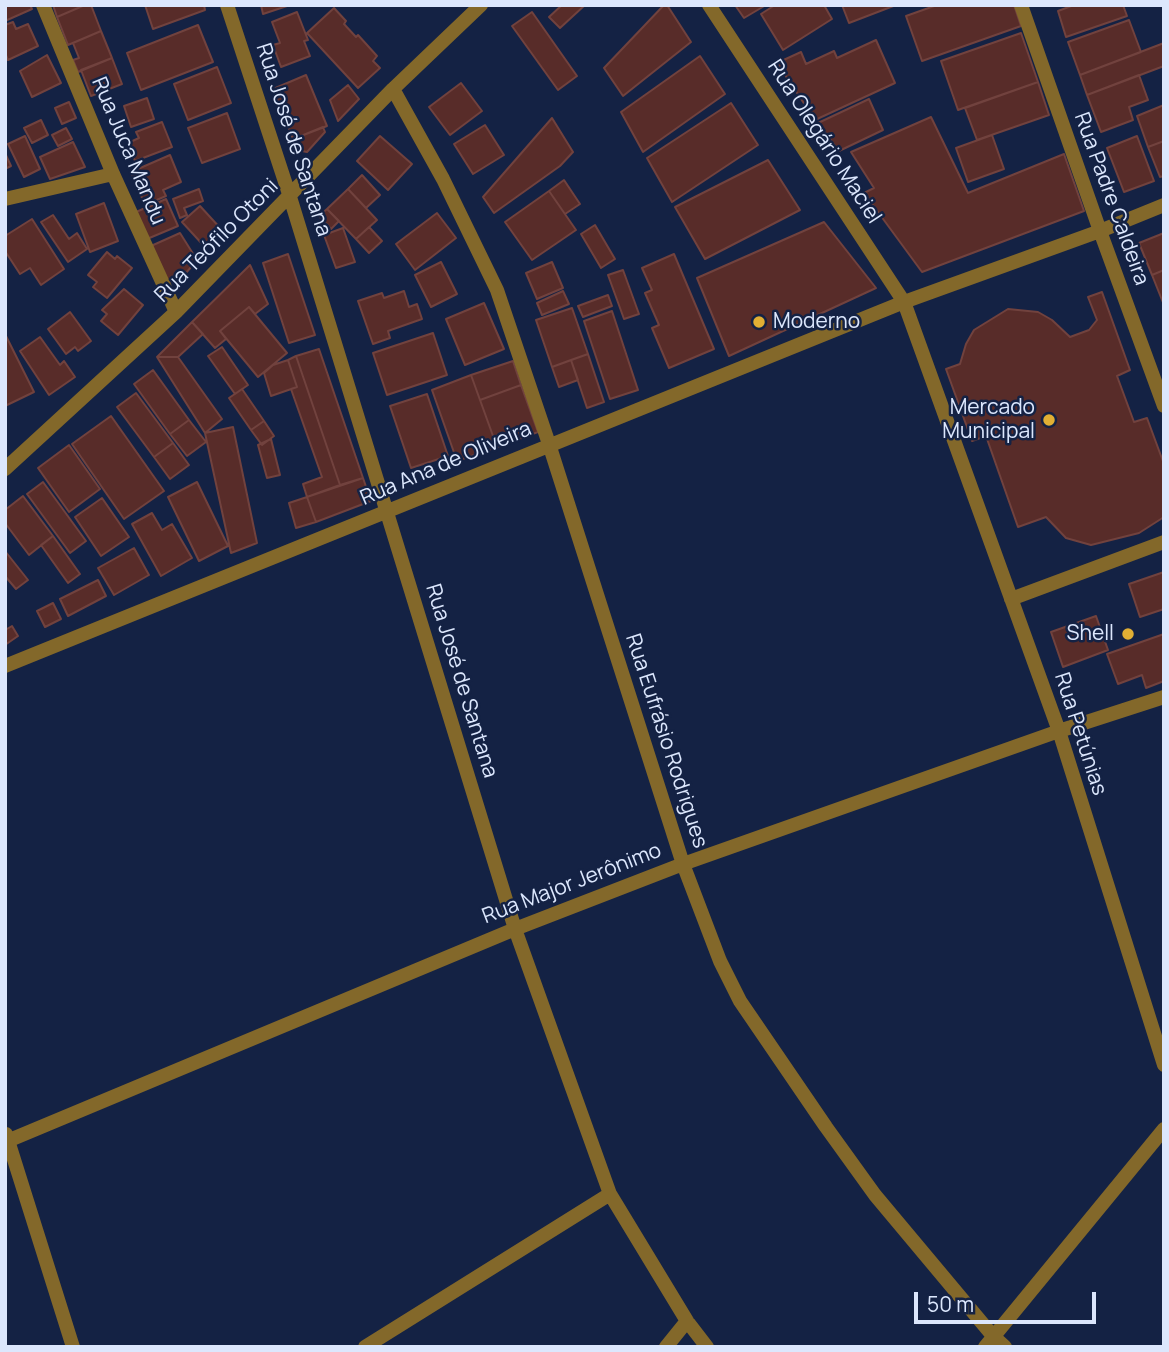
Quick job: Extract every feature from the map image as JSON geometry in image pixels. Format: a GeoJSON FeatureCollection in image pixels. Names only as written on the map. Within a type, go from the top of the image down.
{"type":"FeatureCollection","features":[{"type":"Feature","properties":{"kind":"street","name":"Rua Juca Mandu"},"geometry":{"type":"LineString","coordinates":[[43,5],[113,174],[176,312]]}},
{"type":"Feature","properties":{"kind":"street","name":"Rua José de Santana"},"geometry":{"type":"LineString","coordinates":[[227,5],[290,197],[515,929],[610,1194],[687,1321],[707,1347]]}},
{"type":"Feature","properties":{"kind":"street","name":"Rua Teófilo Otoni"},"geometry":{"type":"LineString","coordinates":[[5,469],[176,312],[393,89],[481,5]]}},
{"type":"Feature","properties":{"kind":"street","name":"Rua Olegário Maciel"},"geometry":{"type":"LineString","coordinates":[[709,5],[904,302]]}},
{"type":"Feature","properties":{"kind":"street","name":"Rua Padre Caldeira"},"geometry":{"type":"LineString","coordinates":[[1021,5],[1164,406]]}},
{"type":"Feature","properties":{"kind":"street","name":"Rua Eufrásio Rodrigues"},"geometry":{"type":"LineString","coordinates":[[393,89],[443,179],[497,290],[683,863],[720,961],[740,1001],[783,1067],[875,1195],[989,1342],[1005,1347]]}},
{"type":"Feature","properties":{"kind":"street"},"geometry":{"type":"LineString","coordinates":[[5,199],[113,174]]}},
{"type":"Feature","properties":{"kind":"street","name":"Rua Ana de Oliveira"},"geometry":{"type":"LineString","coordinates":[[5,666],[904,302],[1164,205]]}},
{"type":"Feature","properties":{"kind":"street","name":"Rua Petúnias"},"geometry":{"type":"LineString","coordinates":[[904,302],[1059,731],[1164,1065]]}},
{"type":"Feature","properties":{"kind":"street"},"geometry":{"type":"LineString","coordinates":[[1011,599],[1164,542]]}},
{"type":"Feature","properties":{"kind":"street","name":"Rua Major Jerônimo"},"geometry":{"type":"LineString","coordinates":[[6,1139],[515,929],[683,863],[1059,731],[1164,697]]}},
{"type":"Feature","properties":{"kind":"street"},"geometry":{"type":"LineString","coordinates":[[989,1342],[1164,1129]]}},
{"type":"Feature","properties":{"kind":"street"},"geometry":{"type":"LineString","coordinates":[[6,1139],[72,1347]]}},
{"type":"Feature","properties":{"kind":"street"},"geometry":{"type":"LineString","coordinates":[[365,1347],[610,1194]]}},
{"type":"Feature","properties":{"kind":"street"},"geometry":{"type":"LineString","coordinates":[[666,1347],[687,1321]]}},
{"type":"Feature","properties":{"kind":"building"},"geometry":{"type":"Polygon","coordinates":[[[5,5],[30,5],[32,9],[5,21],[5,5]]]}},
{"type":"Feature","properties":{"kind":"building"},"geometry":{"type":"Polygon","coordinates":[[[53,5],[85,5],[57,17],[53,5]]]}},
{"type":"Feature","properties":{"kind":"building"},"geometry":{"type":"Polygon","coordinates":[[[91,5],[101,31],[68,45],[57,17],[91,5]]]}},
{"type":"Feature","properties":{"kind":"building"},"geometry":{"type":"Polygon","coordinates":[[[145,5],[204,5],[205,10],[153,29],[145,5]]]}},
{"type":"Feature","properties":{"kind":"building"},"geometry":{"type":"Polygon","coordinates":[[[261,5],[290,5],[263,14],[261,5]]]}},
{"type":"Feature","properties":{"kind":"building"},"geometry":{"type":"Polygon","coordinates":[[[562,5],[585,5],[560,28],[549,17],[562,5]]]}},
{"type":"Feature","properties":{"kind":"building"},"geometry":{"type":"Polygon","coordinates":[[[664,5],[667,5],[691,42],[623,96],[604,68],[664,5]]]}},
{"type":"Feature","properties":{"kind":"building"},"geometry":{"type":"Polygon","coordinates":[[[735,5],[766,5],[744,18],[735,5]]]}},
{"type":"Feature","properties":{"kind":"building"},"geometry":{"type":"Polygon","coordinates":[[[775,5],[824,5],[832,19],[783,50],[761,14],[775,5]]]}},
{"type":"Feature","properties":{"kind":"building"},"geometry":{"type":"Polygon","coordinates":[[[842,5],[896,5],[849,23],[842,5]]]}},
{"type":"Feature","properties":{"kind":"building"},"geometry":{"type":"Polygon","coordinates":[[[937,5],[1014,5],[1021,26],[922,61],[906,16],[937,5]]]}},
{"type":"Feature","properties":{"kind":"building"},"geometry":{"type":"Polygon","coordinates":[[[1074,5],[1123,5],[1127,16],[1066,37],[1058,11],[1074,5]]]}},
{"type":"Feature","properties":{"kind":"building"},"geometry":{"type":"Polygon","coordinates":[[[334,8],[346,21],[344,24],[377,56],[373,61],[380,68],[358,88],[307,33],[334,8]]]}},
{"type":"Feature","properties":{"kind":"building"},"geometry":{"type":"Polygon","coordinates":[[[297,12],[308,40],[304,41],[310,56],[281,67],[273,45],[280,43],[272,22],[297,12]]]}},
{"type":"Feature","properties":{"kind":"building"},"geometry":{"type":"Polygon","coordinates":[[[532,12],[577,76],[558,90],[512,26],[532,12]]]}},
{"type":"Feature","properties":{"kind":"building"},"geometry":{"type":"Polygon","coordinates":[[[1129,20],[1141,52],[1080,75],[1068,42],[1129,20]]]}},
{"type":"Feature","properties":{"kind":"building"},"geometry":{"type":"Polygon","coordinates":[[[13,22],[16,29],[28,24],[38,46],[8,60],[5,53],[5,25],[13,22]]]}},
{"type":"Feature","properties":{"kind":"building"},"geometry":{"type":"Polygon","coordinates":[[[198,25],[213,62],[141,90],[127,53],[198,25]]]}},
{"type":"Feature","properties":{"kind":"building"},"geometry":{"type":"Polygon","coordinates":[[[101,31],[112,58],[78,72],[73,60],[79,58],[73,43],[101,31]]]}},
{"type":"Feature","properties":{"kind":"building"},"geometry":{"type":"Polygon","coordinates":[[[1021,33],[1038,82],[958,110],[941,61],[1021,33]]]}},
{"type":"Feature","properties":{"kind":"building"},"geometry":{"type":"Polygon","coordinates":[[[876,40],[895,83],[815,120],[777,63],[801,52],[806,64],[834,51],[837,58],[876,40]]]}},
{"type":"Feature","properties":{"kind":"building"},"geometry":{"type":"Polygon","coordinates":[[[1164,43],[1164,66],[1087,95],[1080,75],[1164,43]]]}},
{"type":"Feature","properties":{"kind":"building"},"geometry":{"type":"Polygon","coordinates":[[[47,55],[61,83],[32,97],[20,71],[47,55]]]}},
{"type":"Feature","properties":{"kind":"building"},"geometry":{"type":"Polygon","coordinates":[[[700,56],[725,94],[643,152],[621,112],[700,56]]]}},
{"type":"Feature","properties":{"kind":"building"},"geometry":{"type":"Polygon","coordinates":[[[112,58],[122,84],[91,96],[81,70],[112,58]]]}},
{"type":"Feature","properties":{"kind":"building"},"geometry":{"type":"Polygon","coordinates":[[[217,67],[231,103],[188,120],[174,84],[217,67]]]}},
{"type":"Feature","properties":{"kind":"building"},"geometry":{"type":"Polygon","coordinates":[[[306,75],[327,126],[293,139],[273,89],[306,75]]]}},
{"type":"Feature","properties":{"kind":"building"},"geometry":{"type":"Polygon","coordinates":[[[1139,75],[1148,100],[1129,107],[1133,120],[1101,132],[1087,95],[1139,75]]]}},
{"type":"Feature","properties":{"kind":"building"},"geometry":{"type":"Polygon","coordinates":[[[1038,82],[1049,115],[977,140],[965,108],[1038,82]]]}},
{"type":"Feature","properties":{"kind":"building"},"geometry":{"type":"Polygon","coordinates":[[[461,83],[482,111],[450,135],[429,107],[461,83]]]}},
{"type":"Feature","properties":{"kind":"building"},"geometry":{"type":"Polygon","coordinates":[[[348,85],[359,99],[338,121],[330,100],[348,85]]]}},
{"type":"Feature","properties":{"kind":"building"},"geometry":{"type":"Polygon","coordinates":[[[147,98],[154,119],[131,127],[124,106],[147,98]]]}},
{"type":"Feature","properties":{"kind":"building"},"geometry":{"type":"Polygon","coordinates":[[[869,99],[883,130],[839,151],[818,123],[869,99]]]}},
{"type":"Feature","properties":{"kind":"building"},"geometry":{"type":"Polygon","coordinates":[[[69,102],[76,118],[62,124],[55,108],[69,102]]]}},
{"type":"Feature","properties":{"kind":"building"},"geometry":{"type":"Polygon","coordinates":[[[731,103],[758,145],[672,202],[647,158],[731,103]]]}},
{"type":"Feature","properties":{"kind":"building"},"geometry":{"type":"Polygon","coordinates":[[[1164,105],[1164,141],[1148,147],[1137,116],[1164,105]]]}},
{"type":"Feature","properties":{"kind":"building"},"geometry":{"type":"Polygon","coordinates":[[[227,113],[240,149],[202,163],[188,128],[227,113]]]}},
{"type":"Feature","properties":{"kind":"building"},"geometry":{"type":"Polygon","coordinates":[[[931,117],[968,193],[1064,154],[1084,211],[922,272],[864,193],[874,188],[851,152],[931,117]]]}},
{"type":"Feature","properties":{"kind":"building"},"geometry":{"type":"Polygon","coordinates":[[[552,118],[573,152],[560,166],[494,213],[483,197],[552,118]]]}},
{"type":"Feature","properties":{"kind":"building"},"geometry":{"type":"Polygon","coordinates":[[[41,120],[48,135],[32,143],[24,128],[41,120]]]}},
{"type":"Feature","properties":{"kind":"building"},"geometry":{"type":"Polygon","coordinates":[[[162,122],[172,147],[135,161],[128,143],[139,138],[136,132],[162,122]]]}},
{"type":"Feature","properties":{"kind":"building"},"geometry":{"type":"Polygon","coordinates":[[[485,125],[504,155],[473,174],[454,144],[485,125]]]}},
{"type":"Feature","properties":{"kind":"building"},"geometry":{"type":"Polygon","coordinates":[[[323,127],[325,132],[307,152],[302,151],[296,138],[323,127]]]}},
{"type":"Feature","properties":{"kind":"building"},"geometry":{"type":"Polygon","coordinates":[[[66,128],[72,139],[58,146],[52,135],[66,128]]]}},
{"type":"Feature","properties":{"kind":"building"},"geometry":{"type":"Polygon","coordinates":[[[992,135],[1004,169],[968,182],[956,148],[992,135]]]}},
{"type":"Feature","properties":{"kind":"building"},"geometry":{"type":"Polygon","coordinates":[[[25,136],[40,169],[24,177],[8,144],[25,136]]]}},
{"type":"Feature","properties":{"kind":"building"},"geometry":{"type":"Polygon","coordinates":[[[380,136],[412,164],[388,190],[357,161],[380,136]]]}},
{"type":"Feature","properties":{"kind":"building"},"geometry":{"type":"Polygon","coordinates":[[[1137,136],[1154,181],[1124,192],[1107,148],[1137,136]]]}},
{"type":"Feature","properties":{"kind":"building"},"geometry":{"type":"Polygon","coordinates":[[[1164,141],[1164,176],[1160,177],[1148,147],[1164,141]]]}},
{"type":"Feature","properties":{"kind":"building"},"geometry":{"type":"Polygon","coordinates":[[[73,142],[85,167],[50,179],[40,157],[73,142]]]}},
{"type":"Feature","properties":{"kind":"building"},"geometry":{"type":"Polygon","coordinates":[[[5,153],[11,166],[5,169],[5,153]]]}},
{"type":"Feature","properties":{"kind":"building"},"geometry":{"type":"Polygon","coordinates":[[[170,155],[181,182],[163,190],[166,196],[145,205],[131,172],[170,155]]]}},
{"type":"Feature","properties":{"kind":"building"},"geometry":{"type":"Polygon","coordinates":[[[768,160],[800,210],[705,259],[675,207],[768,160]]]}},
{"type":"Feature","properties":{"kind":"building"},"geometry":{"type":"Polygon","coordinates":[[[362,175],[380,195],[366,208],[348,189],[362,175]]]}},
{"type":"Feature","properties":{"kind":"building"},"geometry":{"type":"Polygon","coordinates":[[[564,180],[580,204],[565,214],[549,191],[564,180]]]}},
{"type":"Feature","properties":{"kind":"building"},"geometry":{"type":"Polygon","coordinates":[[[199,189],[203,201],[184,208],[187,215],[180,218],[173,199],[199,189]]]}},
{"type":"Feature","properties":{"kind":"building"},"geometry":{"type":"Polygon","coordinates":[[[348,189],[377,220],[356,239],[327,209],[348,189]]]}},
{"type":"Feature","properties":{"kind":"building"},"geometry":{"type":"Polygon","coordinates":[[[549,191],[576,230],[532,260],[505,222],[549,191]]]}},
{"type":"Feature","properties":{"kind":"building"},"geometry":{"type":"Polygon","coordinates":[[[166,199],[178,226],[147,239],[136,212],[166,199]]]}},
{"type":"Feature","properties":{"kind":"building"},"geometry":{"type":"Polygon","coordinates":[[[104,203],[118,241],[90,252],[76,214],[104,203]]]}},
{"type":"Feature","properties":{"kind":"building"},"geometry":{"type":"Polygon","coordinates":[[[200,206],[222,230],[204,246],[182,222],[200,206]]]}},
{"type":"Feature","properties":{"kind":"building"},"geometry":{"type":"Polygon","coordinates":[[[327,209],[339,221],[331,229],[319,216],[327,209]]]}},
{"type":"Feature","properties":{"kind":"building"},"geometry":{"type":"Polygon","coordinates":[[[437,213],[456,238],[415,270],[396,244],[437,213]]]}},
{"type":"Feature","properties":{"kind":"building"},"geometry":{"type":"Polygon","coordinates":[[[53,215],[69,239],[77,233],[87,249],[68,262],[41,222],[53,215]]]}},
{"type":"Feature","properties":{"kind":"building"},"geometry":{"type":"Polygon","coordinates":[[[32,219],[64,269],[41,285],[30,268],[20,274],[5,251],[5,236],[32,219]]]}},
{"type":"Feature","properties":{"kind":"building","name":"Moderno"},"geometry":{"type":"Polygon","coordinates":[[[824,222],[876,288],[729,356],[697,278],[824,222]]]}},
{"type":"Feature","properties":{"kind":"building"},"geometry":{"type":"Polygon","coordinates":[[[595,225],[615,259],[601,268],[581,234],[595,225]]]}},
{"type":"Feature","properties":{"kind":"building"},"geometry":{"type":"Polygon","coordinates":[[[369,227],[382,241],[369,253],[356,239],[369,227]]]}},
{"type":"Feature","properties":{"kind":"building"},"geometry":{"type":"Polygon","coordinates":[[[343,228],[355,262],[336,268],[324,235],[343,228]]]}},
{"type":"Feature","properties":{"kind":"building"},"geometry":{"type":"Polygon","coordinates":[[[180,233],[197,260],[180,280],[168,282],[151,246],[180,233]]]}},
{"type":"Feature","properties":{"kind":"building"},"geometry":{"type":"Polygon","coordinates":[[[1164,233],[1164,270],[1152,275],[1139,243],[1164,233]]]}},
{"type":"Feature","properties":{"kind":"building"},"geometry":{"type":"Polygon","coordinates":[[[107,252],[132,268],[107,298],[93,287],[97,282],[88,275],[107,252]]]}},
{"type":"Feature","properties":{"kind":"building"},"geometry":{"type":"Polygon","coordinates":[[[288,254],[315,335],[289,343],[263,263],[288,254]]]}},
{"type":"Feature","properties":{"kind":"building"},"geometry":{"type":"Polygon","coordinates":[[[674,254],[714,349],[669,368],[652,328],[659,325],[645,293],[652,290],[642,268],[674,254]]]}},
{"type":"Feature","properties":{"kind":"building"},"geometry":{"type":"Polygon","coordinates":[[[441,262],[457,294],[431,307],[415,275],[441,262]]]}},
{"type":"Feature","properties":{"kind":"building"},"geometry":{"type":"Polygon","coordinates":[[[552,262],[563,288],[537,299],[526,273],[552,262]]]}},
{"type":"Feature","properties":{"kind":"building"},"geometry":{"type":"Polygon","coordinates":[[[250,265],[268,304],[255,314],[249,307],[220,331],[226,339],[215,348],[192,322],[250,265]]]}},
{"type":"Feature","properties":{"kind":"building"},"geometry":{"type":"Polygon","coordinates":[[[623,270],[639,314],[624,319],[608,275],[623,270]]]}},
{"type":"Feature","properties":{"kind":"building"},"geometry":{"type":"Polygon","coordinates":[[[1164,270],[1164,305],[1152,275],[1164,270]]]}},
{"type":"Feature","properties":{"kind":"building"},"geometry":{"type":"Polygon","coordinates":[[[124,289],[143,305],[118,335],[101,321],[107,314],[102,310],[124,289]]]}},
{"type":"Feature","properties":{"kind":"building"},"geometry":{"type":"Polygon","coordinates":[[[404,291],[409,307],[417,304],[422,319],[388,331],[390,338],[373,344],[358,301],[382,293],[384,298],[404,291]]]}},
{"type":"Feature","properties":{"kind":"building"},"geometry":{"type":"Polygon","coordinates":[[[563,291],[569,304],[542,315],[537,303],[563,291]]]}},
{"type":"Feature","properties":{"kind":"building","name":"Mercado Municipal"},"geometry":{"type":"Polygon","coordinates":[[[1102,292],[1130,370],[1117,376],[1134,422],[1147,418],[1164,464],[1164,517],[1139,533],[1091,545],[1066,538],[1046,517],[1018,527],[986,436],[972,441],[946,369],[960,364],[974,330],[1008,309],[1038,312],[1052,320],[1070,337],[1089,330],[1097,320],[1088,297],[1102,292]]]}},
{"type":"Feature","properties":{"kind":"building"},"geometry":{"type":"Polygon","coordinates":[[[608,295],[612,306],[583,317],[578,306],[608,295]]]}},
{"type":"Feature","properties":{"kind":"building"},"geometry":{"type":"Polygon","coordinates":[[[484,303],[504,349],[465,365],[446,319],[484,303]]]}},
{"type":"Feature","properties":{"kind":"building"},"geometry":{"type":"Polygon","coordinates":[[[249,307],[287,353],[258,377],[220,331],[249,307]]]}},
{"type":"Feature","properties":{"kind":"building"},"geometry":{"type":"Polygon","coordinates":[[[572,308],[588,354],[552,367],[536,320],[572,308]]]}},
{"type":"Feature","properties":{"kind":"building"},"geometry":{"type":"Polygon","coordinates":[[[612,311],[638,390],[610,399],[584,321],[612,311]]]}},
{"type":"Feature","properties":{"kind":"building"},"geometry":{"type":"Polygon","coordinates":[[[70,312],[91,341],[78,351],[75,347],[66,354],[48,329],[70,312]]]}},
{"type":"Feature","properties":{"kind":"building"},"geometry":{"type":"Polygon","coordinates":[[[192,322],[203,334],[178,357],[157,357],[192,322]]]}},
{"type":"Feature","properties":{"kind":"building"},"geometry":{"type":"Polygon","coordinates":[[[433,333],[447,375],[387,395],[373,353],[433,333]]]}},
{"type":"Feature","properties":{"kind":"building"},"geometry":{"type":"Polygon","coordinates":[[[5,334],[34,392],[5,406],[5,334]]]}},
{"type":"Feature","properties":{"kind":"building"},"geometry":{"type":"Polygon","coordinates":[[[40,337],[60,365],[64,361],[75,377],[49,395],[20,351],[40,337]]]}},
{"type":"Feature","properties":{"kind":"building"},"geometry":{"type":"Polygon","coordinates":[[[222,347],[248,385],[235,394],[208,356],[222,347]]]}},
{"type":"Feature","properties":{"kind":"building"},"geometry":{"type":"Polygon","coordinates":[[[319,349],[363,478],[340,485],[296,356],[319,349]]]}},
{"type":"Feature","properties":{"kind":"building"},"geometry":{"type":"Polygon","coordinates":[[[588,354],[604,402],[587,408],[571,360],[588,354]]]}},
{"type":"Feature","properties":{"kind":"building"},"geometry":{"type":"Polygon","coordinates":[[[296,356],[340,485],[307,497],[303,484],[322,477],[291,389],[297,387],[288,360],[296,356]]]}},
{"type":"Feature","properties":{"kind":"building"},"geometry":{"type":"Polygon","coordinates":[[[157,357],[178,357],[222,419],[205,433],[157,357]]]}},
{"type":"Feature","properties":{"kind":"building"},"geometry":{"type":"Polygon","coordinates":[[[288,360],[297,387],[271,396],[264,373],[273,365],[288,360]]]}},
{"type":"Feature","properties":{"kind":"building"},"geometry":{"type":"Polygon","coordinates":[[[571,360],[578,380],[559,387],[552,367],[571,360]]]}},
{"type":"Feature","properties":{"kind":"building"},"geometry":{"type":"Polygon","coordinates":[[[513,361],[521,385],[480,400],[471,375],[513,361]]]}},
{"type":"Feature","properties":{"kind":"building"},"geometry":{"type":"Polygon","coordinates":[[[153,370],[189,420],[170,434],[134,384],[153,370]]]}},
{"type":"Feature","properties":{"kind":"building"},"geometry":{"type":"Polygon","coordinates":[[[471,375],[497,447],[457,461],[432,390],[471,375]]]}},
{"type":"Feature","properties":{"kind":"building"},"geometry":{"type":"Polygon","coordinates":[[[521,385],[538,432],[497,447],[480,400],[521,385]]]}},
{"type":"Feature","properties":{"kind":"building"},"geometry":{"type":"Polygon","coordinates":[[[242,389],[264,421],[251,430],[229,398],[242,389]]]}},
{"type":"Feature","properties":{"kind":"building"},"geometry":{"type":"Polygon","coordinates":[[[136,393],[173,443],[154,457],[117,407],[136,393]]]}},
{"type":"Feature","properties":{"kind":"building"},"geometry":{"type":"Polygon","coordinates":[[[427,394],[448,456],[411,468],[390,406],[427,394]]]}},
{"type":"Feature","properties":{"kind":"building"},"geometry":{"type":"Polygon","coordinates":[[[111,416],[164,491],[124,519],[72,444],[111,416]]]}},
{"type":"Feature","properties":{"kind":"building"},"geometry":{"type":"Polygon","coordinates":[[[189,420],[206,442],[187,456],[170,434],[189,420]]]}},
{"type":"Feature","properties":{"kind":"building"},"geometry":{"type":"Polygon","coordinates":[[[264,421],[274,436],[262,445],[251,430],[264,421]]]}},
{"type":"Feature","properties":{"kind":"building"},"geometry":{"type":"Polygon","coordinates":[[[233,427],[257,543],[231,553],[205,433],[233,427]]]}},
{"type":"Feature","properties":{"kind":"building"},"geometry":{"type":"Polygon","coordinates":[[[271,439],[280,475],[267,478],[258,445],[271,439]]]}},
{"type":"Feature","properties":{"kind":"building"},"geometry":{"type":"Polygon","coordinates":[[[173,443],[189,465],[170,479],[154,457],[173,443]]]}},
{"type":"Feature","properties":{"kind":"building"},"geometry":{"type":"Polygon","coordinates":[[[69,445],[100,489],[69,512],[38,468],[69,445]]]}},
{"type":"Feature","properties":{"kind":"building"},"geometry":{"type":"Polygon","coordinates":[[[363,478],[371,501],[316,522],[307,497],[363,478]]]}},
{"type":"Feature","properties":{"kind":"building"},"geometry":{"type":"Polygon","coordinates":[[[43,482],[86,541],[70,553],[27,494],[43,482]]]}},
{"type":"Feature","properties":{"kind":"building"},"geometry":{"type":"Polygon","coordinates":[[[197,482],[228,546],[199,561],[168,497],[197,482]]]}},
{"type":"Feature","properties":{"kind":"building"},"geometry":{"type":"Polygon","coordinates":[[[23,496],[53,536],[29,555],[5,523],[5,510],[23,496]]]}},
{"type":"Feature","properties":{"kind":"building"},"geometry":{"type":"Polygon","coordinates":[[[307,497],[316,522],[296,528],[289,503],[307,497]]]}},
{"type":"Feature","properties":{"kind":"building"},"geometry":{"type":"Polygon","coordinates":[[[102,498],[129,537],[101,556],[75,517],[102,498]]]}},
{"type":"Feature","properties":{"kind":"building"},"geometry":{"type":"Polygon","coordinates":[[[152,513],[162,530],[172,524],[192,558],[161,576],[132,524],[152,513]]]}},
{"type":"Feature","properties":{"kind":"building"},"geometry":{"type":"Polygon","coordinates":[[[53,536],[80,574],[68,583],[41,545],[53,536]]]}},
{"type":"Feature","properties":{"kind":"building"},"geometry":{"type":"Polygon","coordinates":[[[134,548],[149,575],[114,595],[98,568],[134,548]]]}},
{"type":"Feature","properties":{"kind":"building"},"geometry":{"type":"Polygon","coordinates":[[[5,551],[28,580],[16,589],[5,576],[5,551]]]}},
{"type":"Feature","properties":{"kind":"building"},"geometry":{"type":"Polygon","coordinates":[[[1164,572],[1164,609],[1140,617],[1129,584],[1164,572]]]}},
{"type":"Feature","properties":{"kind":"building"},"geometry":{"type":"Polygon","coordinates":[[[98,580],[106,596],[68,616],[60,599],[98,580]]]}},
{"type":"Feature","properties":{"kind":"building"},"geometry":{"type":"Polygon","coordinates":[[[53,603],[61,619],[45,627],[37,611],[53,603]]]}},
{"type":"Feature","properties":{"kind":"building"},"geometry":{"type":"Polygon","coordinates":[[[1096,616],[1108,650],[1063,667],[1051,632],[1096,616]]]}},
{"type":"Feature","properties":{"kind":"building"},"geometry":{"type":"Polygon","coordinates":[[[12,626],[18,636],[5,645],[5,627],[7,629],[12,626]]]}},
{"type":"Feature","properties":{"kind":"building"},"geometry":{"type":"Polygon","coordinates":[[[1164,634],[1164,681],[1146,688],[1142,675],[1118,684],[1107,654],[1164,634]]]}},
{"type":"Feature","properties":{"kind":"place","name":"Moderno"},"geometry":{"type":"Point","coordinates":[759,322]}},
{"type":"Feature","properties":{"kind":"place","name":"Mercado Municipal"},"geometry":{"type":"Point","coordinates":[1049,420]}},
{"type":"Feature","properties":{"kind":"place","name":"Shell"},"geometry":{"type":"Point","coordinates":[1128,634]}}]}
